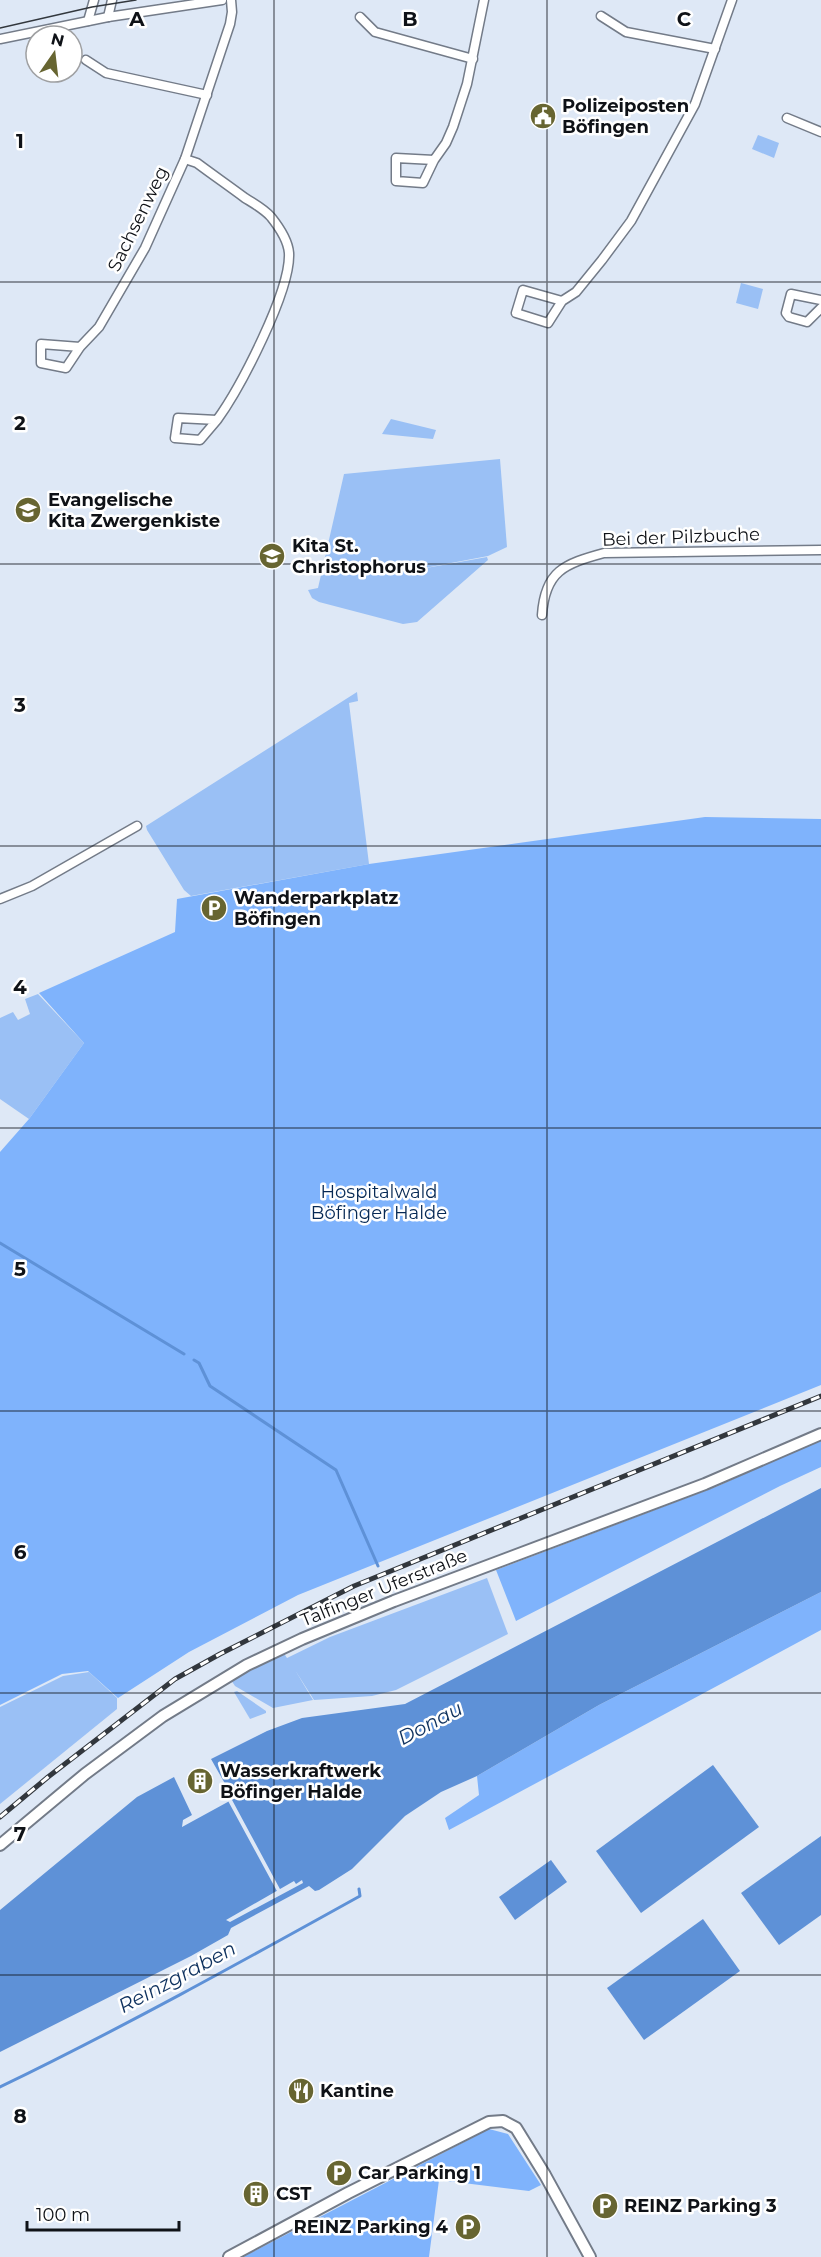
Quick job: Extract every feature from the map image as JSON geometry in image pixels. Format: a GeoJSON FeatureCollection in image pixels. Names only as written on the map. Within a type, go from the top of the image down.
{"type":"FeatureCollection","features":[{"type":"Feature","properties":{"kind":"street"},"geometry":{"type":"LineString","coordinates":[[88,21],[94,0]]}},
{"type":"Feature","properties":{"kind":"street"},"geometry":{"type":"LineString","coordinates":[[108,17],[112,0]]}},
{"type":"Feature","properties":{"kind":"street"},"geometry":{"type":"LineString","coordinates":[[0,39],[108,17],[222,0]]}},
{"type":"Feature","properties":{"kind":"street","name":"Sachsenweg"},"geometry":{"type":"LineString","coordinates":[[80,347],[41,344],[41,363],[66,368],[80,347],[99,327],[145,248],[185,159],[230,24],[231,0]]}},
{"type":"Feature","properties":{"kind":"street"},"geometry":{"type":"LineString","coordinates":[[434,160],[396,158],[396,181],[423,183],[434,160],[446,143],[473,59],[484,0]]}},
{"type":"Feature","properties":{"kind":"street"},"geometry":{"type":"LineString","coordinates":[[562,301],[523,290],[516,313],[548,323],[562,301],[582,286],[630,221],[695,104],[732,0]]}},
{"type":"Feature","properties":{"kind":"street"},"geometry":{"type":"LineString","coordinates":[[601,16],[626,32],[715,49]]}},
{"type":"Feature","properties":{"kind":"street"},"geometry":{"type":"LineString","coordinates":[[360,17],[375,32],[473,59]]}},
{"type":"Feature","properties":{"kind":"street"},"geometry":{"type":"LineString","coordinates":[[86,60],[106,73],[207,95]]}},
{"type":"Feature","properties":{"kind":"street"},"geometry":{"type":"LineString","coordinates":[[787,118],[821,132]]}},
{"type":"Feature","properties":{"kind":"street"},"geometry":{"type":"LineString","coordinates":[[185,159],[196,163],[269,215],[285,240],[289,253],[287,273],[266,329],[241,382],[217,420],[200,440],[175,438],[178,418],[217,420]]}},
{"type":"Feature","properties":{"kind":"street"},"geometry":{"type":"LineString","coordinates":[[821,300],[791,294],[786,313],[789,317],[807,322],[821,308]]}},
{"type":"Feature","properties":{"kind":"street","name":"Bei der Pilzbuche"},"geometry":{"type":"LineString","coordinates":[[542,615],[543,593],[555,575],[575,561],[604,553],[821,550]]}},
{"type":"Feature","properties":{"kind":"street"},"geometry":{"type":"LineString","coordinates":[[0,899],[33,886],[137,826]]}},
{"type":"Feature","properties":{"kind":"street","name":"Talfinger Uferstraße"},"geometry":{"type":"LineString","coordinates":[[0,1845],[85,1774],[163,1716],[247,1665],[302,1639],[404,1597],[705,1484],[821,1434]]}},
{"type":"Feature","properties":{"kind":"street"},"geometry":{"type":"LineString","coordinates":[[229,2257],[348,2193],[489,2122],[503,2121],[516,2128],[590,2257]]}},
{"type":"Feature","properties":{"kind":"shaded area"},"geometry":{"type":"Polygon","coordinates":[[[758,135],[779,143],[774,158],[752,149],[758,135]]]}},
{"type":"Feature","properties":{"kind":"shaded area"},"geometry":{"type":"Polygon","coordinates":[[[741,283],[763,289],[758,309],[736,303],[741,283]]]}},
{"type":"Feature","properties":{"kind":"shaded area"},"geometry":{"type":"Polygon","coordinates":[[[391,419],[436,430],[433,439],[382,434],[391,419]]]}},
{"type":"Feature","properties":{"kind":"shaded area"},"geometry":{"type":"Polygon","coordinates":[[[500,459],[507,547],[488,556],[393,574],[487,557],[488,560],[417,622],[403,624],[319,602],[312,598],[308,590],[318,588],[344,474],[500,459]]]}},
{"type":"Feature","properties":{"kind":"shaded area"},"geometry":{"type":"Polygon","coordinates":[[[357,692],[358,701],[349,703],[369,864],[191,896],[184,890],[146,826],[357,692]]]}},
{"type":"Feature","properties":{"kind":"shaded area"},"geometry":{"type":"Polygon","coordinates":[[[38,994],[84,1043],[29,1119],[0,1099],[0,1018],[13,1012],[18,1020],[30,1014],[25,999],[38,994]]]}},
{"type":"Feature","properties":{"kind":"shaded area"},"geometry":{"type":"Polygon","coordinates":[[[487,1578],[508,1634],[396,1690],[372,1696],[314,1700],[295,1670],[313,1700],[273,1708],[235,1686],[231,1680],[283,1652],[287,1658],[330,1637],[487,1578]]]}},
{"type":"Feature","properties":{"kind":"shaded area"},"geometry":{"type":"Polygon","coordinates":[[[89,1672],[117,1698],[117,1709],[0,1804],[0,1707],[63,1676],[89,1672]]]}},
{"type":"Feature","properties":{"kind":"shaded area"},"geometry":{"type":"Polygon","coordinates":[[[237,1691],[266,1713],[250,1719],[234,1692],[237,1691]]]}},
{"type":"Feature","properties":{"kind":"green space","name":"Hospitalwald Böfinger Halde"},"geometry":{"type":"Polygon","coordinates":[[[705,817],[821,819],[821,1385],[298,1595],[189,1652],[118,1698],[88,1671],[62,1674],[0,1705],[0,1152],[29,1119],[84,1043],[39,993],[175,932],[177,899],[369,864],[705,817]]]}},
{"type":"Feature","properties":{"kind":"green space"},"geometry":{"type":"Polygon","coordinates":[[[821,1439],[821,1467],[516,1621],[496,1570],[718,1486],[821,1439]]]}},
{"type":"Feature","properties":{"kind":"green space"},"geometry":{"type":"Polygon","coordinates":[[[821,1592],[821,1630],[449,1830],[445,1818],[479,1795],[477,1776],[599,1705],[821,1592]]]}},
{"type":"Feature","properties":{"kind":"green space"},"geometry":{"type":"Polygon","coordinates":[[[489,2129],[508,2134],[541,2185],[529,2191],[439,2180],[429,2257],[243,2257],[489,2129]]]}},
{"type":"Feature","properties":{"kind":"water","name":"Donau"},"geometry":{"type":"Polygon","coordinates":[[[821,1488],[821,1592],[599,1705],[477,1776],[441,1792],[405,1816],[352,1869],[319,1890],[315,1891],[309,1886],[231,1928],[228,1935],[191,1956],[0,2052],[0,1910],[137,1797],[174,1777],[192,1815],[183,1820],[182,1827],[246,1792],[244,1789],[232,1796],[211,1759],[267,1731],[302,1718],[405,1704],[821,1488]],[[302,1880],[296,1884],[294,1881],[226,1920],[230,1922],[303,1883],[302,1880]]]}},
{"type":"Feature","properties":{"kind":"water"},"geometry":{"type":"Polygon","coordinates":[[[713,1765],[759,1827],[641,1913],[596,1851],[713,1765]]]}},
{"type":"Feature","properties":{"kind":"water"},"geometry":{"type":"Polygon","coordinates":[[[821,1836],[821,1915],[779,1945],[741,1893],[821,1836]]]}},
{"type":"Feature","properties":{"kind":"water"},"geometry":{"type":"Polygon","coordinates":[[[551,1860],[567,1882],[515,1920],[499,1897],[551,1860]]]}},
{"type":"Feature","properties":{"kind":"water"},"geometry":{"type":"Polygon","coordinates":[[[703,1919],[740,1971],[644,2040],[607,1988],[703,1919]]]}},
{"type":"Feature","properties":{"kind":"pier"},"geometry":{"type":"Polygon","coordinates":[[[212,1755],[210,1759],[281,1891],[278,1893],[208,1760],[208,1757],[212,1755]]]}},
{"type":"Feature","properties":{"kind":"waterway"},"geometry":{"type":"LineString","coordinates":[[0,1243],[184,1354]]}},
{"type":"Feature","properties":{"kind":"waterway"},"geometry":{"type":"LineString","coordinates":[[194,1360],[199,1363],[210,1386],[336,1470],[378,1566]]}},
{"type":"Feature","properties":{"kind":"waterway","name":"Reinzgraben"},"geometry":{"type":"LineString","coordinates":[[0,2087],[136,2018],[360,1896],[359,1889]]}},
{"type":"Feature","properties":{"kind":"tram line"},"geometry":{"type":"LineString","coordinates":[[0,28],[92,7],[136,0]]}},
{"type":"Feature","properties":{"kind":"railway"},"geometry":{"type":"LineString","coordinates":[[0,1817],[175,1679],[220,1654],[354,1586],[821,1396]]}},
{"type":"Feature","properties":{"kind":"place","name":"Polizeiposten Böfingen"},"geometry":{"type":"Point","coordinates":[543,116]}},
{"type":"Feature","properties":{"kind":"place","name":"Evangelische Kita Zwergenkiste"},"geometry":{"type":"Point","coordinates":[28,510]}},
{"type":"Feature","properties":{"kind":"place","name":"Kita St. Christophorus"},"geometry":{"type":"Point","coordinates":[272,556]}},
{"type":"Feature","properties":{"kind":"place","name":"Wanderparkplatz Böfingen"},"geometry":{"type":"Point","coordinates":[214,908]}},
{"type":"Feature","properties":{"kind":"place","name":"Wasserkraftwerk Böfinger Halde"},"geometry":{"type":"Point","coordinates":[200,1781]}},
{"type":"Feature","properties":{"kind":"place","name":"Kantine"},"geometry":{"type":"Point","coordinates":[301,2091]}},
{"type":"Feature","properties":{"kind":"place","name":"Car Parking 1"},"geometry":{"type":"Point","coordinates":[339,2173]}},
{"type":"Feature","properties":{"kind":"place","name":"CST"},"geometry":{"type":"Point","coordinates":[256,2194]}},
{"type":"Feature","properties":{"kind":"place","name":"REINZ Parking 3"},"geometry":{"type":"Point","coordinates":[605,2206]}},
{"type":"Feature","properties":{"kind":"place","name":"REINZ Parking 4"},"geometry":{"type":"Point","coordinates":[468,2227]}}]}
